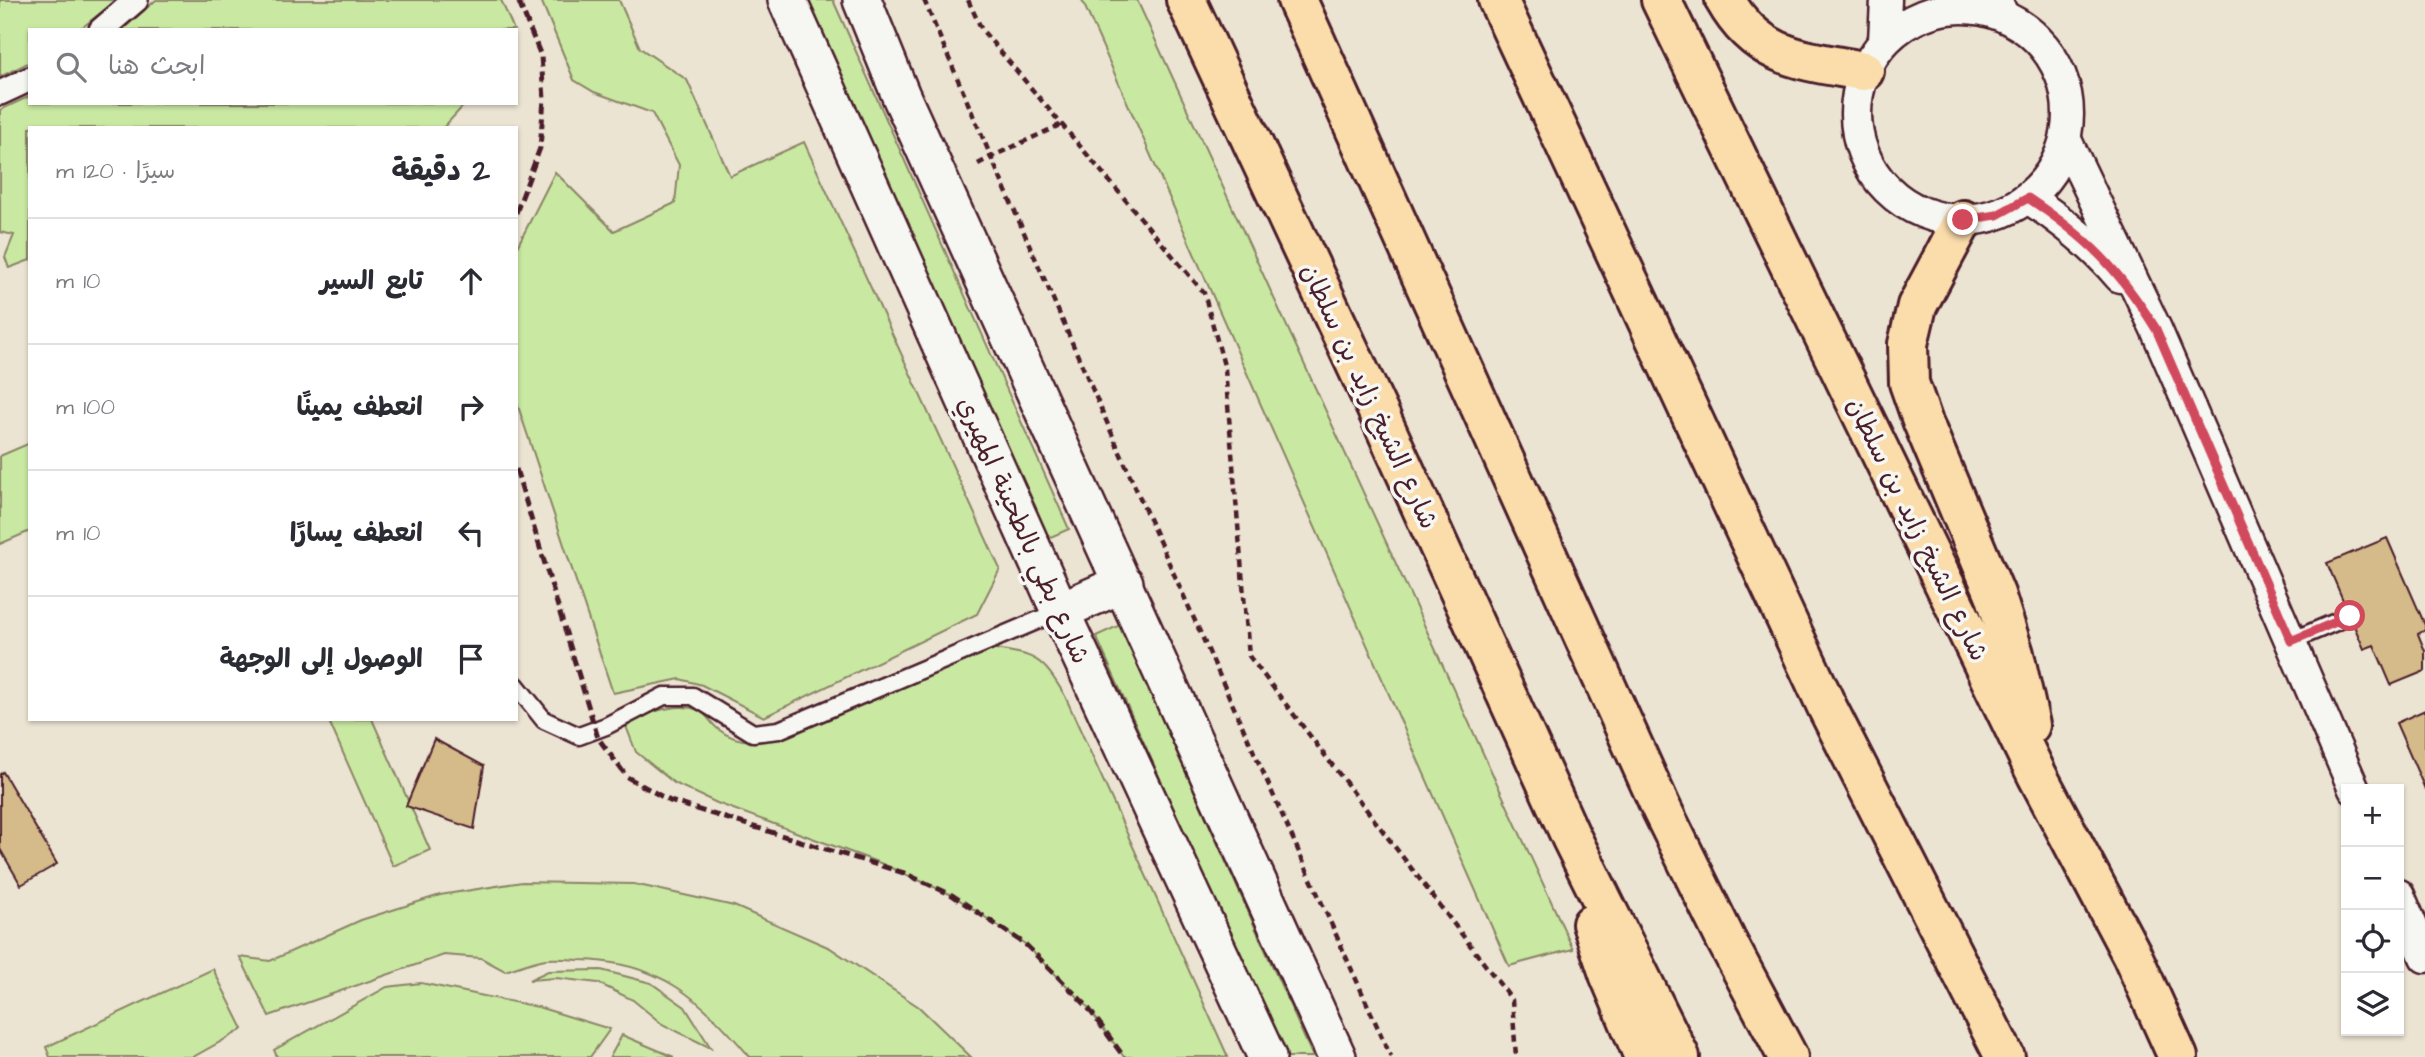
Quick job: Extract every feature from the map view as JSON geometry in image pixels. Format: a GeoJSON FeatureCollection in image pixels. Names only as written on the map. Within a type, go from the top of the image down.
{"type":"FeatureCollection","features":[{"type":"Feature","properties":{"kind":"highway","name":"شارع الشيخ زايد بن سلطان"},"geometry":{"type":"LineString","coordinates":[[1186,0],[1380,416],[1571,837],[1680,1057]]}},
{"type":"Feature","properties":{"kind":"highway"},"geometry":{"type":"LineString","coordinates":[[1297,0],[1661,808],[1788,1057]]}},
{"type":"Feature","properties":{"kind":"highway"},"geometry":{"type":"LineString","coordinates":[[1499,0],[1828,709],[2005,1057]]}},
{"type":"Feature","properties":{"kind":"highway","name":"شارع الشيخ زايد بن سلطان"},"geometry":{"type":"LineString","coordinates":[[1661,0],[2037,775],[2132,955],[2178,1057]]}},
{"type":"Feature","properties":{"kind":"highway"},"geometry":{"type":"LineString","coordinates":[[1725,0],[1736,19],[1756,39],[1780,53],[1804,60],[1874,56]]}},
{"type":"Feature","properties":{"kind":"highway"},"geometry":{"type":"LineString","coordinates":[[1963,220],[1917,306],[1908,344],[1909,383],[1995,594],[2014,654],[2037,775]]}},
{"type":"Feature","properties":{"kind":"highway"},"geometry":{"type":"LineString","coordinates":[[1571,837],[1597,941],[1644,1057]]}},
{"type":"Feature","properties":{"kind":"street"},"geometry":{"type":"LineString","coordinates":[[103,28],[136,0]]}},
{"type":"Feature","properties":{"kind":"street","name":"شارع بطي بالطحينة المهيري"},"geometry":{"type":"LineString","coordinates":[[787,0],[1060,611],[1267,1057]]}},
{"type":"Feature","properties":{"kind":"street"},"geometry":{"type":"LineString","coordinates":[[862,0],[901,96],[1337,1057]]}},
{"type":"Feature","properties":{"kind":"street"},"geometry":{"type":"LineString","coordinates":[[1874,56],[1911,20],[1944,8],[1991,7],[2041,41],[2060,71],[2069,105],[2066,140],[2052,172],[2028,198],[1997,215],[1963,220],[1928,215],[1897,198],[1873,172],[1859,140],[1856,105],[1874,56],[1886,0]]}},
{"type":"Feature","properties":{"kind":"street"},"geometry":{"type":"LineString","coordinates":[[0,93],[28,80]]}},
{"type":"Feature","properties":{"kind":"street"},"geometry":{"type":"LineString","coordinates":[[2066,140],[2156,329],[2352,784]]}},
{"type":"Feature","properties":{"kind":"street"},"geometry":{"type":"LineString","coordinates":[[2028,198],[2067,224],[2102,255],[2132,290],[2156,329]]}},
{"type":"Feature","properties":{"kind":"street"},"geometry":{"type":"LineString","coordinates":[[1060,611],[1124,583]]}},
{"type":"Feature","properties":{"kind":"street"},"geometry":{"type":"LineString","coordinates":[[2404,907],[2425,957]]}},
{"type":"Feature","properties":{"kind":"lane"},"geometry":{"type":"LineString","coordinates":[[518,688],[544,720],[579,736],[606,726],[664,696],[693,696],[753,733],[779,730],[1060,611]]}},
{"type":"Feature","properties":{"kind":"lane"},"geometry":{"type":"LineString","coordinates":[[2291,641],[2350,616]]}},
{"type":"Feature","properties":{"kind":"path"},"geometry":{"type":"LineString","coordinates":[[924,0],[1147,514],[1391,1057]]}},
{"type":"Feature","properties":{"kind":"path"},"geometry":{"type":"LineString","coordinates":[[968,0],[982,30],[1205,293],[1225,369],[1249,656],[1512,1000],[1516,1057]]}},
{"type":"Feature","properties":{"kind":"path"},"geometry":{"type":"LineString","coordinates":[[978,164],[1062,124]]}},
{"type":"Feature","properties":{"kind":"green space"},"geometry":{"type":"Polygon","coordinates":[[[0,0],[117,0],[82,28],[28,28],[28,63],[0,77],[0,0]]]}},
{"type":"Feature","properties":{"kind":"green space"},"geometry":{"type":"Polygon","coordinates":[[[156,0],[501,0],[513,28],[124,28],[156,0]]]}},
{"type":"Feature","properties":{"kind":"green space"},"geometry":{"type":"Polygon","coordinates":[[[541,0],[619,0],[640,48],[687,80],[730,176],[804,142],[1000,569],[977,614],[764,717],[702,685],[680,679],[613,693],[518,406],[518,245],[555,172],[614,231],[675,203],[679,165],[652,113],[594,92],[574,80],[541,0]]]}},
{"type":"Feature","properties":{"kind":"green space"},"geometry":{"type":"Polygon","coordinates":[[[806,0],[833,0],[1069,529],[1046,539],[806,0]]]}},
{"type":"Feature","properties":{"kind":"green space"},"geometry":{"type":"Polygon","coordinates":[[[1082,0],[1137,0],[1573,949],[1509,966],[1082,0]]]}},
{"type":"Feature","properties":{"kind":"green space"},"geometry":{"type":"Polygon","coordinates":[[[28,97],[28,105],[464,105],[445,126],[28,126],[28,261],[9,268],[5,257],[14,235],[0,232],[0,110],[28,97]]]}},
{"type":"Feature","properties":{"kind":"green space"},"geometry":{"type":"Polygon","coordinates":[[[28,444],[28,532],[0,544],[0,456],[28,444]]]}},
{"type":"Feature","properties":{"kind":"green space"},"geometry":{"type":"Polygon","coordinates":[[[1120,625],[1313,1057],[1285,1057],[1096,636],[1120,625]]]}},
{"type":"Feature","properties":{"kind":"green space"},"geometry":{"type":"Polygon","coordinates":[[[988,648],[1035,659],[1049,672],[1065,696],[1228,1057],[1124,1057],[1086,1005],[1025,944],[952,895],[880,863],[717,803],[674,783],[636,752],[624,721],[661,710],[690,708],[702,711],[726,735],[754,741],[773,739],[791,734],[988,648]]]}},
{"type":"Feature","properties":{"kind":"green space"},"geometry":{"type":"Polygon","coordinates":[[[329,721],[373,721],[430,850],[393,866],[329,721]]]}},
{"type":"Feature","properties":{"kind":"green space"},"geometry":{"type":"Polygon","coordinates":[[[522,882],[634,884],[734,906],[830,948],[919,1007],[971,1057],[750,1057],[714,1017],[676,987],[656,976],[633,967],[608,962],[567,959],[541,960],[505,971],[481,958],[444,955],[269,1016],[240,957],[270,961],[361,920],[440,895],[522,882]]]}},
{"type":"Feature","properties":{"kind":"green space"},"geometry":{"type":"Polygon","coordinates":[[[213,969],[243,1029],[193,1057],[50,1057],[46,1047],[213,969]]]}},
{"type":"Feature","properties":{"kind":"green space"},"geometry":{"type":"Polygon","coordinates":[[[601,970],[651,983],[685,1007],[711,1048],[662,1024],[633,1000],[598,983],[556,978],[529,980],[548,971],[601,970]]]}},
{"type":"Feature","properties":{"kind":"green space"},"geometry":{"type":"Polygon","coordinates":[[[421,983],[538,1007],[610,1029],[590,1057],[277,1057],[274,1050],[387,987],[421,983]]]}},
{"type":"Feature","properties":{"kind":"green space"},"geometry":{"type":"Polygon","coordinates":[[[622,1035],[674,1057],[610,1057],[622,1035]]]}},
{"type":"Feature","properties":{"kind":"building"},"geometry":{"type":"Polygon","coordinates":[[[2387,538],[2425,625],[2425,630],[2418,634],[2425,651],[2425,671],[2391,685],[2374,645],[2364,649],[2327,563],[2387,538]]]}},
{"type":"Feature","properties":{"kind":"building"},"geometry":{"type":"Polygon","coordinates":[[[2425,710],[2425,789],[2396,723],[2425,710]]]}},
{"type":"Feature","properties":{"kind":"building"},"geometry":{"type":"Polygon","coordinates":[[[434,739],[484,766],[474,829],[406,806],[434,739]]]}},
{"type":"Feature","properties":{"kind":"building"},"geometry":{"type":"Polygon","coordinates":[[[3,772],[57,864],[21,885],[0,849],[0,774],[3,772]]]}},
{"type":"Feature","properties":{"kind":"railway"},"geometry":{"type":"LineString","coordinates":[[518,0],[541,56],[544,99],[540,148],[518,208]]}},
{"type":"Feature","properties":{"kind":"railway"},"geometry":{"type":"LineString","coordinates":[[518,476],[598,738],[627,777],[670,801],[904,873],[952,895],[1025,944],[1086,1005],[1124,1057]]}},
{"type":"Feature","properties":{"kind":"route"},"geometry":{"type":"LineString","coordinates":[[1963,220],[1997,215],[2028,198],[2067,224],[2102,255],[2132,290],[2156,329],[2291,641],[2350,616]]}}]}
